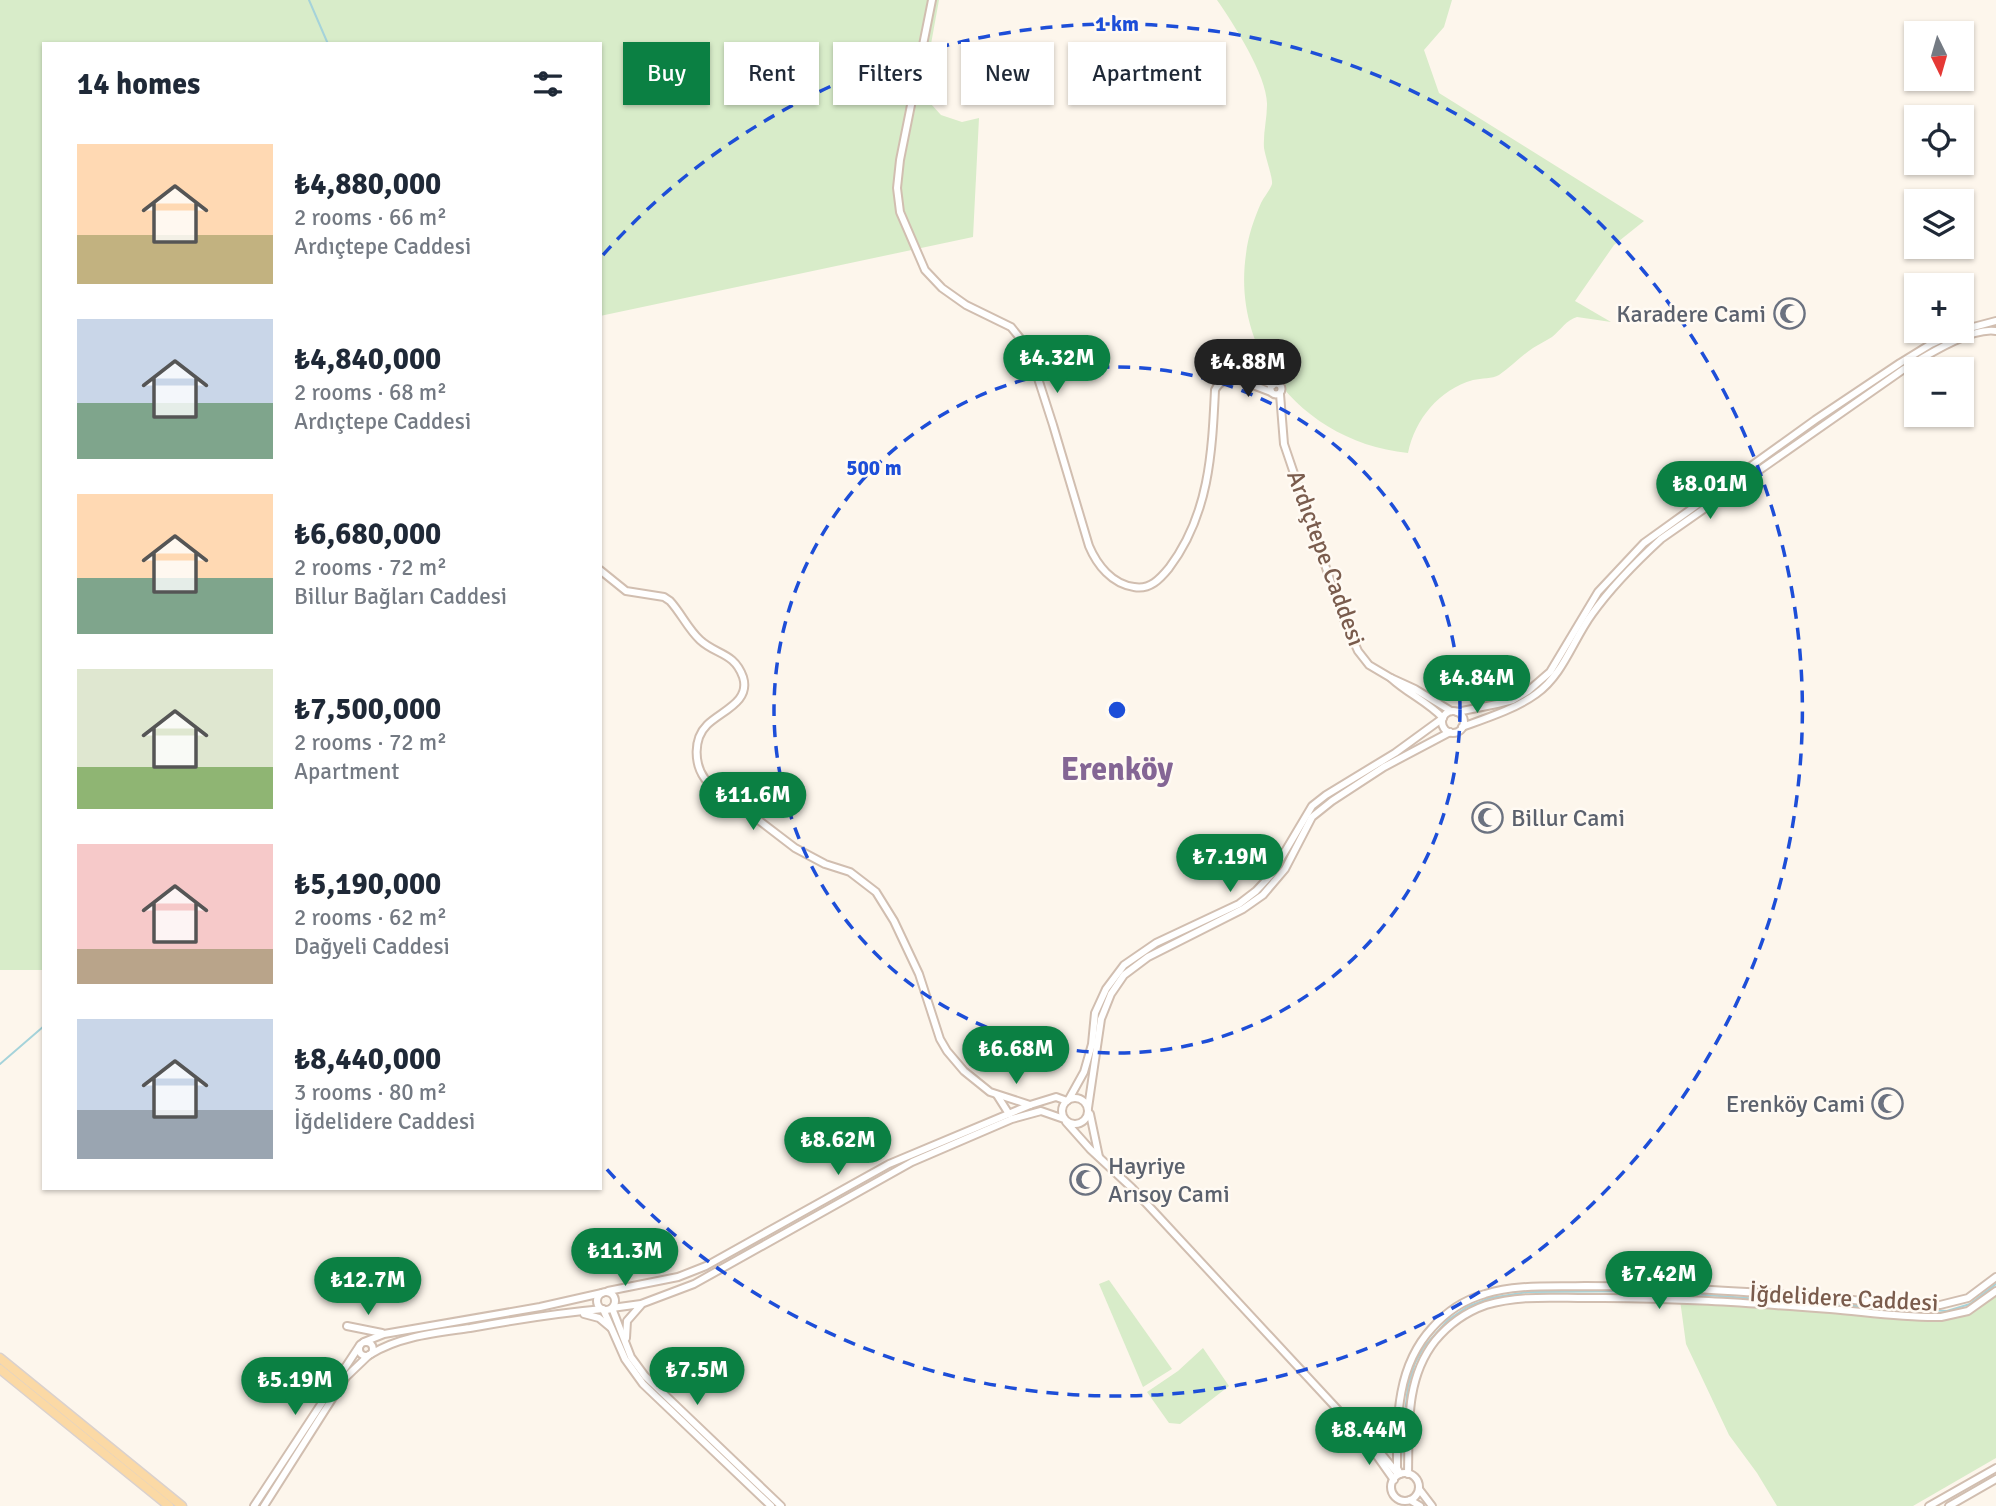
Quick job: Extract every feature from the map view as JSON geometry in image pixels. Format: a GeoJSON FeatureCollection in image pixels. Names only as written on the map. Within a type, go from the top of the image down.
{"type":"FeatureCollection","features":[{"type":"Feature","properties":{"kind":"main road"},"geometry":{"type":"LineString","coordinates":[[0,1359],[182,1506]]}},
{"type":"Feature","properties":{"kind":"main road"},"geometry":{"type":"LineString","coordinates":[[0,1369],[169,1506]]}},
{"type":"Feature","properties":{"kind":"street","name":"Ardıçtepe Caddesi"},"geometry":{"type":"LineString","coordinates":[[932,0],[900,160],[897,200],[900,212],[925,270],[942,288],[966,304],[1011,327],[1024,343],[1034,366],[1089,546],[1103,568],[1117,581],[1136,588],[1153,584],[1163,576],[1185,544],[1200,513],[1212,446],[1215,390],[1221,381],[1242,378],[1274,391],[1291,464],[1342,615],[1358,651],[1369,664],[1391,678]]}},
{"type":"Feature","properties":{"kind":"street"},"geometry":{"type":"LineString","coordinates":[[1974,327],[1996,321]]}},
{"type":"Feature","properties":{"kind":"street"},"geometry":{"type":"LineString","coordinates":[[254,1506],[362,1344],[384,1334],[540,1307],[692,1273],[889,1164],[1010,1116],[1041,1111],[1072,1125],[1081,1124],[1087,1117],[1101,1019],[1111,994],[1124,975],[1148,957],[1243,909],[1263,895],[1284,869],[1312,817],[1332,801],[1384,767],[1450,732],[1457,732],[1462,727],[1519,704],[1548,684],[1591,615],[1635,563],[1661,539],[1904,369],[1967,337],[1980,332],[1996,331]]}},
{"type":"Feature","properties":{"kind":"street"},"geometry":{"type":"LineString","coordinates":[[1397,1476],[1150,1207],[1065,1121],[1062,1111],[1084,1072],[1092,1044],[1095,1013],[1105,989],[1124,965],[1156,943],[1239,904],[1256,891],[1271,875],[1312,806],[1326,795],[1395,753],[1454,711],[1513,700],[1537,684],[1550,672],[1598,592],[1644,543],[1815,419],[1933,343]]}},
{"type":"Feature","properties":{"kind":"street"},"geometry":{"type":"LineString","coordinates":[[602,572],[626,591],[664,597],[670,601],[700,641],[729,656],[742,675],[744,689],[732,707],[705,726],[697,748],[697,765],[701,774],[795,848],[825,864],[850,872],[876,892],[894,921],[919,974],[940,1039],[947,1051],[976,1082],[997,1095],[1030,1105]]}},
{"type":"Feature","properties":{"kind":"street"},"geometry":{"type":"LineString","coordinates":[[1391,678],[1463,717],[1462,727]]}},
{"type":"Feature","properties":{"kind":"street"},"geometry":{"type":"LineString","coordinates":[[1391,678],[1426,702],[1443,718],[1444,728],[1450,732]]}},
{"type":"Feature","properties":{"kind":"street"},"geometry":{"type":"LineString","coordinates":[[997,1095],[1010,1116]]}},
{"type":"Feature","properties":{"kind":"street"},"geometry":{"type":"LineString","coordinates":[[264,1506],[346,1377],[370,1354],[399,1341],[572,1312],[642,1304],[673,1294],[703,1280],[912,1162],[1030,1105],[1056,1097],[1081,1099],[1088,1110],[1099,1157]]}},
{"type":"Feature","properties":{"kind":"street","name":"İğdelidere Caddesi"},"geometry":{"type":"LineString","coordinates":[[1397,1476],[1397,1429],[1405,1373],[1421,1341],[1455,1308],[1492,1292],[1529,1287],[1651,1286],[1940,1306],[1968,1298],[1996,1277]]}},
{"type":"Feature","properties":{"kind":"street","name":"İğdelidere Caddesi"},"geometry":{"type":"LineString","coordinates":[[1408,1474],[1414,1388],[1426,1355],[1441,1334],[1454,1323],[1495,1303],[1530,1298],[1660,1298],[1941,1317],[1968,1311],[1996,1291]]}},
{"type":"Feature","properties":{"kind":"street"},"geometry":{"type":"LineString","coordinates":[[605,1292],[613,1294],[615,1300],[612,1308],[631,1357],[645,1376],[782,1506]]}},
{"type":"Feature","properties":{"kind":"street"},"geometry":{"type":"LineString","coordinates":[[605,1292],[597,1300],[599,1306],[615,1333],[625,1359],[643,1384],[771,1506]]}},
{"type":"Feature","properties":{"kind":"street"},"geometry":{"type":"LineString","coordinates":[[626,1343],[627,1321],[642,1304]]}},
{"type":"Feature","properties":{"kind":"street"},"geometry":{"type":"LineString","coordinates":[[572,1312],[598,1318],[615,1333]]}},
{"type":"Feature","properties":{"kind":"street"},"geometry":{"type":"LineString","coordinates":[[346,1326],[384,1334]]}},
{"type":"Feature","properties":{"kind":"street"},"geometry":{"type":"LineString","coordinates":[[362,1344],[361,1353],[370,1354]]}},
{"type":"Feature","properties":{"kind":"street"},"geometry":{"type":"LineString","coordinates":[[1397,1429],[1409,1438]]}},
{"type":"Feature","properties":{"kind":"street"},"geometry":{"type":"LineString","coordinates":[[1380,1452],[1389,1451],[1397,1437]]}},
{"type":"Feature","properties":{"kind":"street"},"geometry":{"type":"LineString","coordinates":[[1365,1439],[1380,1452],[1397,1476]]}},
{"type":"Feature","properties":{"kind":"street"},"geometry":{"type":"LineString","coordinates":[[1929,1506],[1996,1468]]}},
{"type":"Feature","properties":{"kind":"street"},"geometry":{"type":"LineString","coordinates":[[1397,1476],[1408,1474],[1417,1479],[1419,1489],[1432,1506]]}},
{"type":"Feature","properties":{"kind":"street"},"geometry":{"type":"LineString","coordinates":[[1397,1476],[1392,1491],[1397,1498],[1420,1506]]}},
{"type":"Feature","properties":{"kind":"street"},"geometry":{"type":"LineString","coordinates":[[1949,1506],[1996,1479]]}},
{"type":"Feature","properties":{"kind":"street"},"geometry":{"type":"LineString","coordinates":[[1407,1502],[1416,1496],[1419,1489]]}},
{"type":"Feature","properties":{"kind":"street"},"geometry":{"type":"LineString","coordinates":[[1395,1506],[1397,1498]]}},
{"type":"Feature","properties":{"kind":"green space"},"geometry":{"type":"Polygon","coordinates":[[[0,0],[939,0],[931,42],[833,42],[833,105],[932,105],[941,115],[962,122],[979,118],[973,237],[602,316],[602,42],[42,42],[42,970],[0,970],[0,0]]]}},
{"type":"Feature","properties":{"kind":"green space"},"geometry":{"type":"Polygon","coordinates":[[[1217,0],[1452,0],[1444,27],[1424,50],[1439,93],[1644,221],[1614,245],[1575,301],[1611,322],[1573,318],[1552,337],[1499,375],[1473,380],[1449,391],[1423,418],[1416,429],[1408,453],[1371,446],[1338,432],[1308,413],[1283,388],[1264,360],[1251,327],[1245,292],[1247,247],[1256,215],[1272,184],[1264,148],[1266,93],[1256,66],[1217,0]]]}},
{"type":"Feature","properties":{"kind":"green space"},"geometry":{"type":"Polygon","coordinates":[[[1109,1280],[1172,1369],[1143,1387],[1099,1284],[1109,1280]]]}},
{"type":"Feature","properties":{"kind":"green space"},"geometry":{"type":"Polygon","coordinates":[[[1996,1292],[1996,1458],[1913,1506],[1777,1506],[1729,1435],[1686,1344],[1680,1300],[1849,1312],[1959,1315],[1996,1292]]]}},
{"type":"Feature","properties":{"kind":"green space"},"geometry":{"type":"Polygon","coordinates":[[[1203,1348],[1229,1386],[1180,1424],[1169,1423],[1147,1392],[1178,1371],[1203,1348]]]}},
{"type":"Feature","properties":{"kind":"waterway"},"geometry":{"type":"LineString","coordinates":[[309,0],[327,42]]}},
{"type":"Feature","properties":{"kind":"waterway"},"geometry":{"type":"LineString","coordinates":[[0,1064],[42,1028]]}},
{"type":"Feature","properties":{"kind":"waterway"},"geometry":{"type":"LineString","coordinates":[[1838,1305],[1947,1311],[1970,1304],[1996,1284]]}},
{"type":"Feature","properties":{"kind":"waterway"},"geometry":{"type":"LineString","coordinates":[[1403,1431],[1408,1386],[1423,1348],[1448,1320],[1467,1307],[1490,1298],[1528,1292],[1652,1291],[1827,1304]]}},
{"type":"Feature","properties":{"kind":"waterway"},"geometry":{"type":"LineString","coordinates":[[1401,1462],[1402,1443]]}},
{"type":"Feature","properties":{"kind":"place","name":"Karadere Cami"},"geometry":{"type":"Point","coordinates":[1789,314]}},
{"type":"Feature","properties":{"kind":"place","name":"Billur Cami"},"geometry":{"type":"Point","coordinates":[1488,818]}},
{"type":"Feature","properties":{"kind":"place","name":"Erenköy Cami"},"geometry":{"type":"Point","coordinates":[1888,1104]}},
{"type":"Feature","properties":{"kind":"place","name":"Hayriye Arısoy Cami"},"geometry":{"type":"Point","coordinates":[1085,1180]}},
{"type":"Feature","properties":{"kind":"district","name":"Erenköy"},"geometry":{"type":"Point","coordinates":[1117,769]}}]}
